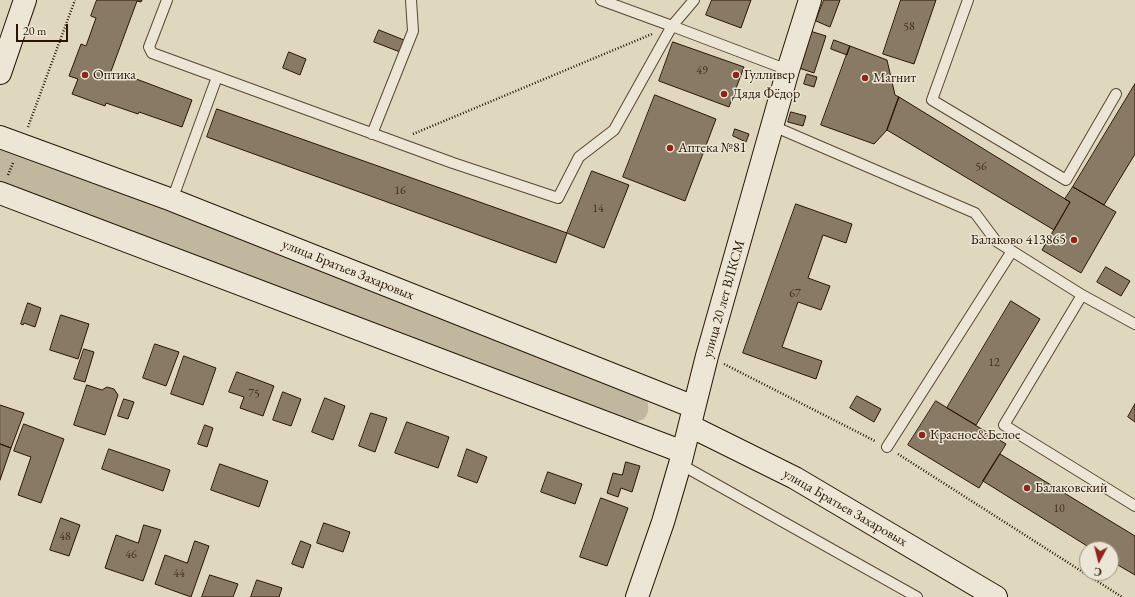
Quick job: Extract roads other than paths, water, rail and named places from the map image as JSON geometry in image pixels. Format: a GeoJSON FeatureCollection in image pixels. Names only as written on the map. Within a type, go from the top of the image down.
{"type":"FeatureCollection","features":[{"type":"Feature","properties":{"kind":"main road"},"geometry":{"type":"LineString","coordinates":[[0,73],[25,0]]}},
{"type":"Feature","properties":{"kind":"main road","name":"улица 20 лет ВЛКСМ"},"geometry":{"type":"LineString","coordinates":[[637,597],[663,522],[707,356],[788,70],[810,0]]}},
{"type":"Feature","properties":{"kind":"main road","name":"улица Братьев Захаровых"},"geometry":{"type":"LineString","coordinates":[[0,137],[172,200],[692,416],[996,597]]}},
{"type":"Feature","properties":{"kind":"main road"},"geometry":{"type":"LineString","coordinates":[[1,193],[681,458]]}},
{"type":"Feature","properties":{"kind":"lane"},"geometry":{"type":"LineString","coordinates":[[167,0],[149,47],[152,53],[394,142],[558,198],[579,157],[614,130],[672,26],[694,0]]}},
{"type":"Feature","properties":{"kind":"lane"},"geometry":{"type":"LineString","coordinates":[[372,134],[413,31],[411,0]]}},
{"type":"Feature","properties":{"kind":"lane"},"geometry":{"type":"LineString","coordinates":[[601,0],[788,70]]}},
{"type":"Feature","properties":{"kind":"lane"},"geometry":{"type":"LineString","coordinates":[[968,0],[932,100],[1066,180],[1116,94]]}},
{"type":"Feature","properties":{"kind":"lane"},"geometry":{"type":"LineString","coordinates":[[172,200],[218,77]]}},
{"type":"Feature","properties":{"kind":"lane"},"geometry":{"type":"LineString","coordinates":[[773,126],[974,213],[996,241],[1082,295],[1135,324]]}},
{"type":"Feature","properties":{"kind":"lane"},"geometry":{"type":"LineString","coordinates":[[887,447],[1012,251]]}},
{"type":"Feature","properties":{"kind":"lane"},"geometry":{"type":"LineString","coordinates":[[1082,295],[1004,425],[1135,506]]}},
{"type":"Feature","properties":{"kind":"lane"},"geometry":{"type":"LineString","coordinates":[[681,458],[918,597]]}},
{"type":"Feature","properties":{"kind":"place","name":"Оптика"},"geometry":{"type":"Point","coordinates":[85,75]}},
{"type":"Feature","properties":{"kind":"place","name":"Гулливер"},"geometry":{"type":"Point","coordinates":[736,75]}},
{"type":"Feature","properties":{"kind":"place","name":"Магнит"},"geometry":{"type":"Point","coordinates":[865,78]}},
{"type":"Feature","properties":{"kind":"place","name":"Дядя Фёдор"},"geometry":{"type":"Point","coordinates":[724,94]}},
{"type":"Feature","properties":{"kind":"place","name":"Аптека №81"},"geometry":{"type":"Point","coordinates":[670,148]}},
{"type":"Feature","properties":{"kind":"place","name":"Балаково 413865"},"geometry":{"type":"Point","coordinates":[1074,240]}},
{"type":"Feature","properties":{"kind":"place","name":"Красное&Белое"},"geometry":{"type":"Point","coordinates":[922,435]}},
{"type":"Feature","properties":{"kind":"place","name":"Балаковский"},"geometry":{"type":"Point","coordinates":[1027,488]}}]}
